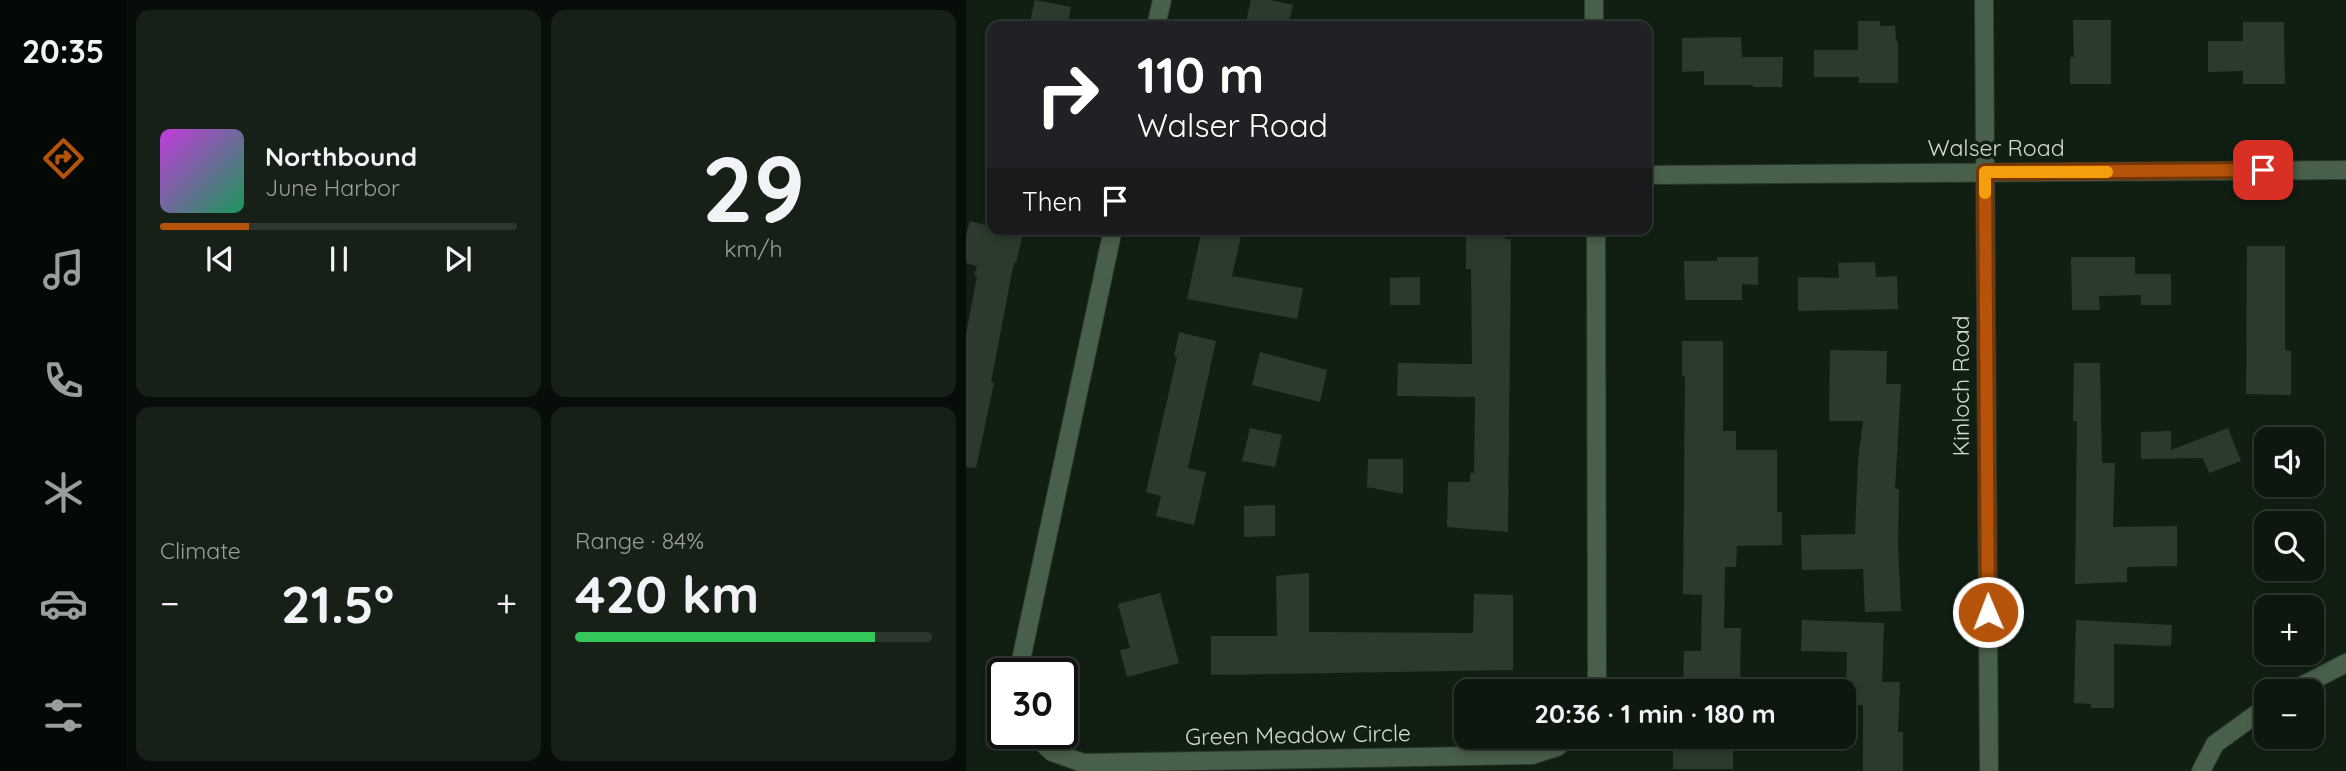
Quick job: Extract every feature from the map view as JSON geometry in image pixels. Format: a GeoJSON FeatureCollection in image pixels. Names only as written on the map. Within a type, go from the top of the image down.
{"type":"FeatureCollection","features":[{"type":"Feature","properties":{"kind":"street"},"geometry":{"type":"LineString","coordinates":[[1157,21],[1162,0]]}},
{"type":"Feature","properties":{"kind":"street"},"geometry":{"type":"LineString","coordinates":[[1594,0],[1594,21]]}},
{"type":"Feature","properties":{"kind":"street","name":"Kinloch Road"},"geometry":{"type":"LineString","coordinates":[[1984,0],[1989,771]]}},
{"type":"Feature","properties":{"kind":"street","name":"Walser Road"},"geometry":{"type":"LineString","coordinates":[[1652,175],[2346,170]]}},
{"type":"Feature","properties":{"kind":"street"},"geometry":{"type":"LineString","coordinates":[[1021,658],[1112,235]]}},
{"type":"Feature","properties":{"kind":"street"},"geometry":{"type":"LineString","coordinates":[[1596,235],[1597,679]]}},
{"type":"Feature","properties":{"kind":"street"},"geometry":{"type":"LineString","coordinates":[[2315,679],[2346,663]]}},
{"type":"Feature","properties":{"kind":"street"},"geometry":{"type":"LineString","coordinates":[[2201,771],[2215,744],[2254,716]]}},
{"type":"Feature","properties":{"kind":"street","name":"Green Meadow Circle"},"geometry":{"type":"LineString","coordinates":[[1049,749],[1083,763],[1532,755],[1550,749]]}},
{"type":"Feature","properties":{"kind":"building"},"geometry":{"type":"Polygon","coordinates":[[[1035,0],[1071,7],[1068,21],[1030,21],[1035,0]]]}},
{"type":"Feature","properties":{"kind":"building"},"geometry":{"type":"Polygon","coordinates":[[[1251,0],[1270,0],[1293,5],[1289,21],[1246,21],[1251,0]]]}},
{"type":"Feature","properties":{"kind":"building"},"geometry":{"type":"Polygon","coordinates":[[[2073,20],[2111,20],[2111,84],[2070,84],[2070,57],[2074,57],[2073,20]]]}},
{"type":"Feature","properties":{"kind":"building"},"geometry":{"type":"Polygon","coordinates":[[[1858,21],[1880,21],[1880,26],[1895,26],[1898,41],[1898,83],[1859,83],[1859,77],[1814,77],[1814,50],[1858,50],[1858,21]]]}},
{"type":"Feature","properties":{"kind":"building"},"geometry":{"type":"Polygon","coordinates":[[[2243,22],[2284,22],[2285,84],[2243,84],[2243,71],[2208,72],[2208,41],[2243,41],[2243,22]]]}},
{"type":"Feature","properties":{"kind":"building"},"geometry":{"type":"Polygon","coordinates":[[[1741,37],[1742,57],[1783,57],[1782,87],[1704,85],[1704,71],[1682,72],[1682,38],[1741,37]]]}},
{"type":"Feature","properties":{"kind":"building"},"geometry":{"type":"Polygon","coordinates":[[[970,221],[987,226],[987,235],[1023,235],[1016,263],[1014,262],[991,382],[994,383],[976,468],[966,467],[966,334],[977,266],[966,263],[966,235],[970,221]]]}},
{"type":"Feature","properties":{"kind":"building"},"geometry":{"type":"Polygon","coordinates":[[[1201,235],[1241,236],[1232,276],[1303,288],[1297,319],[1187,299],[1201,235]]]}},
{"type":"Feature","properties":{"kind":"building"},"geometry":{"type":"Polygon","coordinates":[[[1466,235],[1505,235],[1505,239],[1511,239],[1508,532],[1447,527],[1448,482],[1470,482],[1470,473],[1474,473],[1475,397],[1397,396],[1398,363],[1472,364],[1471,269],[1466,269],[1466,235]]]}},
{"type":"Feature","properties":{"kind":"building"},"geometry":{"type":"Polygon","coordinates":[[[2247,246],[2285,246],[2285,350],[2291,351],[2291,395],[2246,394],[2247,246]]]}},
{"type":"Feature","properties":{"kind":"building"},"geometry":{"type":"Polygon","coordinates":[[[1717,257],[1758,257],[1758,285],[1742,284],[1742,300],[1685,300],[1684,261],[1717,261],[1717,257]]]}},
{"type":"Feature","properties":{"kind":"building"},"geometry":{"type":"Polygon","coordinates":[[[2071,257],[2135,257],[2135,274],[2171,274],[2171,305],[2141,305],[2141,295],[2099,296],[2100,310],[2072,310],[2071,257]]]}},
{"type":"Feature","properties":{"kind":"building"},"geometry":{"type":"Polygon","coordinates":[[[1875,262],[1876,277],[1897,276],[1898,309],[1798,311],[1798,277],[1839,278],[1838,263],[1875,262]]]}},
{"type":"Feature","properties":{"kind":"building"},"geometry":{"type":"Polygon","coordinates":[[[1420,277],[1420,305],[1390,305],[1390,278],[1420,277]]]}},
{"type":"Feature","properties":{"kind":"building"},"geometry":{"type":"Polygon","coordinates":[[[1179,332],[1216,341],[1188,468],[1206,472],[1194,525],[1156,516],[1161,496],[1146,492],[1177,357],[1174,356],[1179,332]]]}},
{"type":"Feature","properties":{"kind":"building"},"geometry":{"type":"Polygon","coordinates":[[[1682,341],[1723,341],[1723,431],[1736,431],[1736,450],[1777,450],[1777,512],[1782,512],[1782,545],[1737,546],[1736,567],[1725,567],[1724,628],[1741,628],[1740,679],[1683,679],[1684,651],[1701,651],[1702,595],[1683,594],[1685,376],[1682,376],[1682,341]]]}},
{"type":"Feature","properties":{"kind":"building"},"geometry":{"type":"Polygon","coordinates":[[[1830,350],[1887,351],[1886,384],[1901,384],[1895,489],[1899,489],[1901,611],[1865,612],[1863,569],[1802,570],[1801,535],[1855,534],[1858,461],[1863,421],[1829,421],[1830,350]]]}},
{"type":"Feature","properties":{"kind":"building"},"geometry":{"type":"Polygon","coordinates":[[[1260,352],[1327,370],[1320,402],[1252,385],[1260,352]]]}},
{"type":"Feature","properties":{"kind":"building"},"geometry":{"type":"Polygon","coordinates":[[[2074,363],[2100,363],[2102,463],[2115,463],[2113,527],[2177,526],[2177,566],[2127,567],[2127,582],[2075,584],[2077,421],[2073,421],[2074,363]]]}},
{"type":"Feature","properties":{"kind":"building"},"geometry":{"type":"Polygon","coordinates":[[[1250,428],[1282,435],[1275,467],[1242,461],[1250,428]]]}},
{"type":"Feature","properties":{"kind":"building"},"geometry":{"type":"Polygon","coordinates":[[[2228,428],[2241,461],[2209,473],[2203,458],[2141,459],[2141,432],[2171,431],[2171,450],[2228,428]]]}},
{"type":"Feature","properties":{"kind":"building"},"geometry":{"type":"Polygon","coordinates":[[[1368,459],[1403,459],[1403,494],[1367,487],[1368,459]]]}},
{"type":"Feature","properties":{"kind":"building"},"geometry":{"type":"Polygon","coordinates":[[[1275,505],[1275,536],[1244,537],[1244,506],[1275,505]]]}},
{"type":"Feature","properties":{"kind":"building"},"geometry":{"type":"Polygon","coordinates":[[[1309,573],[1309,632],[1473,633],[1474,594],[1513,595],[1513,670],[1211,675],[1211,636],[1277,636],[1276,576],[1309,573]]]}},
{"type":"Feature","properties":{"kind":"building"},"geometry":{"type":"Polygon","coordinates":[[[1160,593],[1179,663],[1127,677],[1120,650],[1130,648],[1118,604],[1160,593]]]}},
{"type":"Feature","properties":{"kind":"building"},"geometry":{"type":"Polygon","coordinates":[[[1802,620],[1884,623],[1882,682],[1900,682],[1898,732],[1903,732],[1903,771],[1863,771],[1863,705],[1856,705],[1856,679],[1846,679],[1847,652],[1801,651],[1802,620]]]}},
{"type":"Feature","properties":{"kind":"building"},"geometry":{"type":"Polygon","coordinates":[[[2076,620],[2172,625],[2171,646],[2114,644],[2114,708],[2091,708],[2091,704],[2074,703],[2076,620]]]}},
{"type":"Feature","properties":{"kind":"building"},"geometry":{"type":"Polygon","coordinates":[[[1673,749],[1733,749],[1733,769],[1673,769],[1673,749]]]}},
{"type":"Feature","properties":{"kind":"slow traffic"},"geometry":{"type":"LineString","coordinates":[[1985,193],[1985,172],[2107,172]]}},
{"type":"Feature","properties":{"kind":"route"},"geometry":{"type":"LineString","coordinates":[[1988,612],[1985,172],[2263,170]]}}]}
